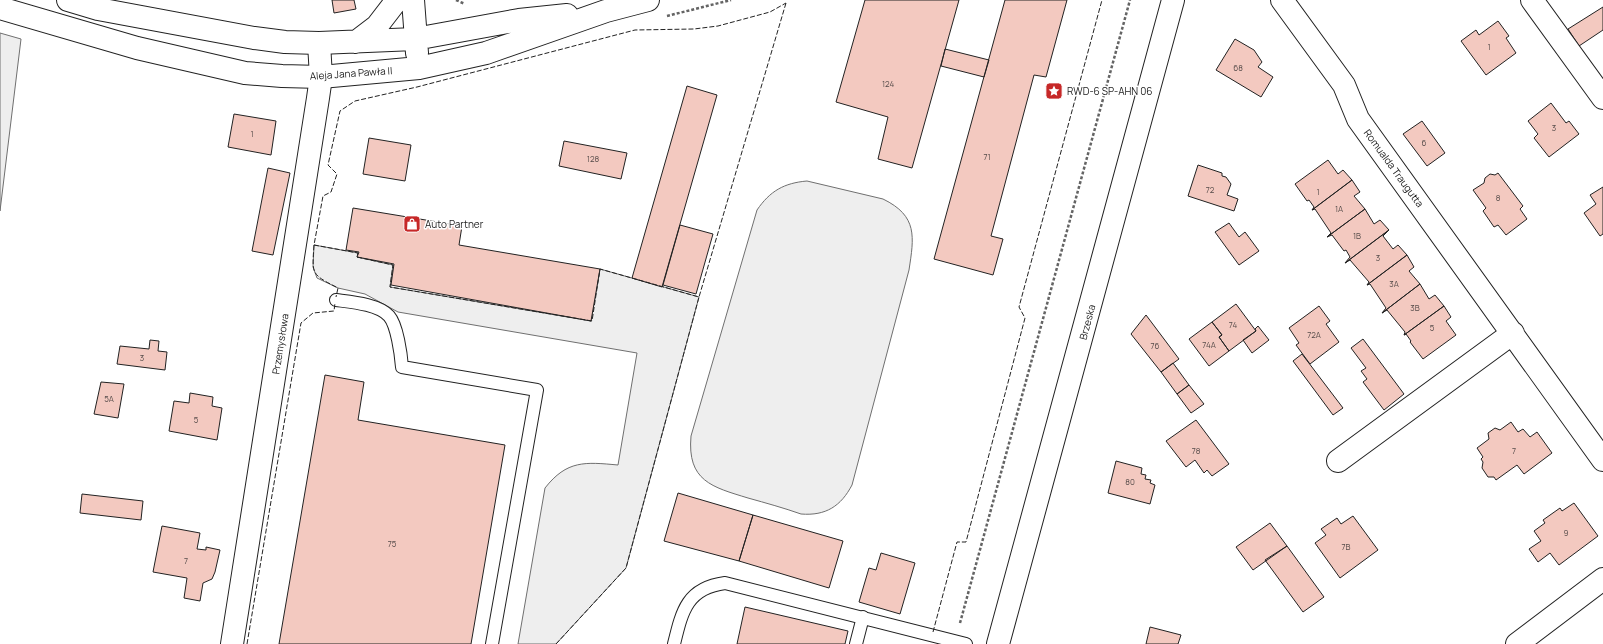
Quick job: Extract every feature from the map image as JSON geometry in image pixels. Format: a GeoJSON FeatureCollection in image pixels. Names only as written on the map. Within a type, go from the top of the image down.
{"type":"FeatureCollection","features":[{"type":"Feature","properties":{"kind":"street","name":"Aleja Jana Pawła II"},"geometry":{"type":"LineString","coordinates":[[68,0],[98,9],[254,38],[285,42],[319,43],[415,39],[519,20],[606,11]]}},
{"type":"Feature","properties":{"kind":"street"},"geometry":{"type":"LineString","coordinates":[[356,42],[377,26],[397,0]]}},
{"type":"Feature","properties":{"kind":"street"},"geometry":{"type":"LineString","coordinates":[[413,0],[415,39],[419,68]]}},
{"type":"Feature","properties":{"kind":"street","name":"Aleja Jana Pawła II"},"geometry":{"type":"LineString","coordinates":[[0,8],[137,48],[246,73],[321,77],[419,68],[486,52],[606,11],[648,0]]}},
{"type":"Feature","properties":{"kind":"street","name":"Brzeska"},"geometry":{"type":"LineString","coordinates":[[998,644],[1174,0]]}},
{"type":"Feature","properties":{"kind":"street","name":"Romualda Traugutta"},"geometry":{"type":"LineString","coordinates":[[1282,0],[1344,85],[1358,119],[1603,460]]}},
{"type":"Feature","properties":{"kind":"street"},"geometry":{"type":"LineString","coordinates":[[1532,0],[1603,98]]}},
{"type":"Feature","properties":{"kind":"street","name":"Przemysłowa"},"geometry":{"type":"LineString","coordinates":[[232,644],[321,77],[319,43]]}},
{"type":"Feature","properties":{"kind":"street"},"geometry":{"type":"LineString","coordinates":[[1338,461],[1513,333]]}},
{"type":"Feature","properties":{"kind":"street"},"geometry":{"type":"LineString","coordinates":[[1517,644],[1603,579]]}},
{"type":"Feature","properties":{"kind":"lane"},"geometry":{"type":"LineString","coordinates":[[336,300],[367,304],[389,316],[400,343],[402,367],[537,390],[492,644]]}},
{"type":"Feature","properties":{"kind":"lane"},"geometry":{"type":"LineString","coordinates":[[674,644],[686,605],[697,592],[711,585],[725,583],[960,642]]}},
{"type":"Feature","properties":{"kind":"lane"},"geometry":{"type":"LineString","coordinates":[[856,644],[863,617]]}},
{"type":"Feature","properties":{"kind":"path"},"geometry":{"type":"LineString","coordinates":[[960,642],[1130,0]]}},
{"type":"Feature","properties":{"kind":"shaded area"},"geometry":{"type":"Polygon","coordinates":[[[0,33],[21,39],[0,211],[0,33]]]}},
{"type":"Feature","properties":{"kind":"shaded area"},"geometry":{"type":"Polygon","coordinates":[[[807,181],[883,199],[903,213],[908,220],[911,228],[912,247],[909,270],[852,485],[843,499],[832,508],[818,513],[801,514],[723,490],[704,480],[693,463],[691,436],[757,210],[772,193],[778,189],[791,184],[807,181]]]}},
{"type":"Feature","properties":{"kind":"shaded area"},"geometry":{"type":"Polygon","coordinates":[[[314,245],[358,253],[357,257],[393,265],[390,287],[591,321],[600,269],[699,297],[626,568],[556,644],[518,644],[545,488],[561,472],[577,465],[596,463],[618,465],[637,353],[398,312],[365,294],[338,288],[317,278],[313,267],[314,245]]]}},
{"type":"Feature","properties":{"kind":"building"},"geometry":{"type":"Polygon","coordinates":[[[332,0],[354,0],[356,9],[334,13],[332,0]]]}},
{"type":"Feature","properties":{"kind":"building"},"geometry":{"type":"Polygon","coordinates":[[[865,0],[959,0],[912,168],[878,159],[888,117],[836,102],[865,0]]]}},
{"type":"Feature","properties":{"kind":"building"},"geometry":{"type":"Polygon","coordinates":[[[1005,0],[1067,0],[1046,77],[1034,75],[991,236],[1003,239],[993,275],[934,259],[1005,0]]]}},
{"type":"Feature","properties":{"kind":"building"},"geometry":{"type":"Polygon","coordinates":[[[1603,7],[1603,30],[1579,46],[1568,29],[1603,7]]]}},
{"type":"Feature","properties":{"kind":"building"},"geometry":{"type":"Polygon","coordinates":[[[1498,21],[1509,36],[1506,38],[1516,53],[1486,75],[1461,41],[1476,30],[1479,35],[1498,21]]]}},
{"type":"Feature","properties":{"kind":"building"},"geometry":{"type":"Polygon","coordinates":[[[1235,39],[1254,50],[1262,62],[1258,67],[1273,77],[1261,97],[1216,70],[1235,39]]]}},
{"type":"Feature","properties":{"kind":"building"},"geometry":{"type":"Polygon","coordinates":[[[945,49],[989,60],[984,77],[941,66],[945,49]]]}},
{"type":"Feature","properties":{"kind":"building"},"geometry":{"type":"Polygon","coordinates":[[[687,86],[717,95],[662,287],[632,278],[687,86]]]}},
{"type":"Feature","properties":{"kind":"building"},"geometry":{"type":"Polygon","coordinates":[[[1551,103],[1566,123],[1569,121],[1579,134],[1549,157],[1534,138],[1538,134],[1528,121],[1551,103]]]}},
{"type":"Feature","properties":{"kind":"building"},"geometry":{"type":"Polygon","coordinates":[[[234,114],[276,121],[271,155],[228,147],[234,114]]]}},
{"type":"Feature","properties":{"kind":"building"},"geometry":{"type":"Polygon","coordinates":[[[1422,121],[1445,153],[1427,166],[1403,134],[1422,121]]]}},
{"type":"Feature","properties":{"kind":"building"},"geometry":{"type":"Polygon","coordinates":[[[369,138],[411,145],[405,181],[363,174],[369,138]]]}},
{"type":"Feature","properties":{"kind":"building"},"geometry":{"type":"Polygon","coordinates":[[[564,141],[627,153],[621,179],[559,166],[564,141]]]}},
{"type":"Feature","properties":{"kind":"building"},"geometry":{"type":"Polygon","coordinates":[[[1328,160],[1338,174],[1343,170],[1352,180],[1312,210],[1314,207],[1309,200],[1307,201],[1295,184],[1328,160]]]}},
{"type":"Feature","properties":{"kind":"building"},"geometry":{"type":"Polygon","coordinates":[[[1198,165],[1222,173],[1222,176],[1226,177],[1231,184],[1227,195],[1238,199],[1234,211],[1188,196],[1198,165]]]}},
{"type":"Feature","properties":{"kind":"building"},"geometry":{"type":"Polygon","coordinates":[[[268,168],[290,173],[273,255],[252,251],[268,168]]]}},
{"type":"Feature","properties":{"kind":"building"},"geometry":{"type":"Polygon","coordinates":[[[1498,173],[1523,206],[1520,209],[1527,219],[1506,235],[1498,225],[1494,227],[1483,211],[1486,208],[1473,190],[1484,183],[1485,178],[1490,174],[1495,175],[1498,173]]]}},
{"type":"Feature","properties":{"kind":"building"},"geometry":{"type":"Polygon","coordinates":[[[1352,180],[1360,192],[1354,196],[1365,209],[1327,237],[1331,233],[1315,209],[1312,210],[1352,180]]]}},
{"type":"Feature","properties":{"kind":"building"},"geometry":{"type":"Polygon","coordinates":[[[1603,187],[1603,234],[1600,236],[1584,213],[1596,204],[1590,195],[1603,187]]]}},
{"type":"Feature","properties":{"kind":"building"},"geometry":{"type":"Polygon","coordinates":[[[353,208],[462,226],[459,245],[600,269],[591,321],[391,285],[394,264],[357,257],[359,252],[346,250],[353,208]]]}},
{"type":"Feature","properties":{"kind":"building"},"geometry":{"type":"Polygon","coordinates":[[[1365,209],[1374,224],[1380,220],[1389,230],[1345,263],[1350,257],[1346,250],[1344,251],[1332,235],[1327,237],[1365,209]]]}},
{"type":"Feature","properties":{"kind":"building"},"geometry":{"type":"Polygon","coordinates":[[[1229,223],[1239,237],[1245,232],[1259,251],[1239,265],[1215,232],[1229,223]]]}},
{"type":"Feature","properties":{"kind":"building"},"geometry":{"type":"Polygon","coordinates":[[[680,225],[713,234],[696,294],[663,285],[680,225]]]}},
{"type":"Feature","properties":{"kind":"building"},"geometry":{"type":"Polygon","coordinates":[[[1389,230],[1383,236],[1393,249],[1398,245],[1407,255],[1367,285],[1369,282],[1350,260],[1345,263],[1389,230]]]}},
{"type":"Feature","properties":{"kind":"building"},"geometry":{"type":"Polygon","coordinates":[[[1407,255],[1414,267],[1409,271],[1420,284],[1382,313],[1386,308],[1370,284],[1367,285],[1407,255]]]}},
{"type":"Feature","properties":{"kind":"building"},"geometry":{"type":"Polygon","coordinates":[[[1420,284],[1429,299],[1435,295],[1444,306],[1404,335],[1405,332],[1387,310],[1382,313],[1420,284]]]}},
{"type":"Feature","properties":{"kind":"building"},"geometry":{"type":"Polygon","coordinates":[[[1236,304],[1256,331],[1229,351],[1219,337],[1222,335],[1212,322],[1236,304]]]}},
{"type":"Feature","properties":{"kind":"building"},"geometry":{"type":"Polygon","coordinates":[[[1319,306],[1330,321],[1326,324],[1339,342],[1310,364],[1296,345],[1299,343],[1289,328],[1319,306]]]}},
{"type":"Feature","properties":{"kind":"building"},"geometry":{"type":"Polygon","coordinates":[[[1444,306],[1451,317],[1446,321],[1456,335],[1423,359],[1406,334],[1404,335],[1444,306]]]}},
{"type":"Feature","properties":{"kind":"building"},"geometry":{"type":"Polygon","coordinates":[[[1146,315],[1179,359],[1161,372],[1131,334],[1146,315]]]}},
{"type":"Feature","properties":{"kind":"building"},"geometry":{"type":"Polygon","coordinates":[[[1212,322],[1222,335],[1219,337],[1229,351],[1209,366],[1189,339],[1212,322]]]}},
{"type":"Feature","properties":{"kind":"building"},"geometry":{"type":"Polygon","coordinates":[[[1258,326],[1269,340],[1252,353],[1243,340],[1256,331],[1255,329],[1258,326]]]}},
{"type":"Feature","properties":{"kind":"building"},"geometry":{"type":"Polygon","coordinates":[[[1363,339],[1404,394],[1384,410],[1363,382],[1367,379],[1361,371],[1366,368],[1351,348],[1363,339]]]}},
{"type":"Feature","properties":{"kind":"building"},"geometry":{"type":"Polygon","coordinates":[[[150,340],[159,341],[158,351],[167,352],[165,370],[117,364],[120,346],[149,349],[150,340]]]}},
{"type":"Feature","properties":{"kind":"building"},"geometry":{"type":"Polygon","coordinates":[[[1302,354],[1343,408],[1333,415],[1293,361],[1302,354]]]}},
{"type":"Feature","properties":{"kind":"building"},"geometry":{"type":"Polygon","coordinates":[[[1173,363],[1189,385],[1177,394],[1161,372],[1173,363]]]}},
{"type":"Feature","properties":{"kind":"building"},"geometry":{"type":"Polygon","coordinates":[[[325,375],[364,382],[358,420],[505,445],[471,644],[279,644],[325,375]]]}},
{"type":"Feature","properties":{"kind":"building"},"geometry":{"type":"Polygon","coordinates":[[[101,382],[124,384],[118,418],[94,414],[101,382]]]}},
{"type":"Feature","properties":{"kind":"building"},"geometry":{"type":"Polygon","coordinates":[[[1189,385],[1204,404],[1191,413],[1177,394],[1189,385]]]}},
{"type":"Feature","properties":{"kind":"building"},"geometry":{"type":"Polygon","coordinates":[[[190,393],[213,397],[212,406],[222,408],[217,440],[169,431],[174,401],[189,403],[190,393]]]}},
{"type":"Feature","properties":{"kind":"building"},"geometry":{"type":"Polygon","coordinates":[[[1196,420],[1229,464],[1212,476],[1207,470],[1204,473],[1195,460],[1186,467],[1166,441],[1196,420]]]}},
{"type":"Feature","properties":{"kind":"building"},"geometry":{"type":"Polygon","coordinates":[[[1511,422],[1518,432],[1523,429],[1530,437],[1537,432],[1552,453],[1524,474],[1517,465],[1496,480],[1494,477],[1488,477],[1482,468],[1483,462],[1481,459],[1483,457],[1477,448],[1489,439],[1488,433],[1495,428],[1500,430],[1511,422]]]}},
{"type":"Feature","properties":{"kind":"building"},"geometry":{"type":"Polygon","coordinates":[[[1116,461],[1142,468],[1141,474],[1146,475],[1145,479],[1151,480],[1150,483],[1155,485],[1150,504],[1108,493],[1116,461]]]}},
{"type":"Feature","properties":{"kind":"building"},"geometry":{"type":"Polygon","coordinates":[[[678,493],[753,515],[739,561],[664,541],[678,493]]]}},
{"type":"Feature","properties":{"kind":"building"},"geometry":{"type":"Polygon","coordinates":[[[82,494],[143,501],[141,520],[80,513],[82,494]]]}},
{"type":"Feature","properties":{"kind":"building"},"geometry":{"type":"Polygon","coordinates":[[[1574,503],[1598,536],[1559,565],[1550,553],[1538,562],[1529,549],[1541,541],[1534,531],[1545,523],[1543,520],[1560,508],[1562,511],[1574,503]]]}},
{"type":"Feature","properties":{"kind":"building"},"geometry":{"type":"Polygon","coordinates":[[[753,515],[843,541],[829,588],[739,561],[753,515]]]}},
{"type":"Feature","properties":{"kind":"building"},"geometry":{"type":"Polygon","coordinates":[[[1353,516],[1378,550],[1340,578],[1315,543],[1326,535],[1321,529],[1337,518],[1341,524],[1353,516]]]}},
{"type":"Feature","properties":{"kind":"building"},"geometry":{"type":"Polygon","coordinates":[[[1270,523],[1287,546],[1253,570],[1236,547],[1270,523]]]}},
{"type":"Feature","properties":{"kind":"building"},"geometry":{"type":"Polygon","coordinates":[[[162,526],[200,533],[197,549],[206,550],[206,547],[220,550],[212,579],[203,583],[200,601],[184,598],[187,578],[153,572],[162,526]]]}},
{"type":"Feature","properties":{"kind":"building"},"geometry":{"type":"Polygon","coordinates":[[[1287,546],[1324,597],[1303,612],[1265,560],[1287,546]]]}},
{"type":"Feature","properties":{"kind":"building"},"geometry":{"type":"Polygon","coordinates":[[[881,553],[915,563],[900,614],[859,602],[869,568],[876,570],[881,553]]]}},
{"type":"Feature","properties":{"kind":"building"},"geometry":{"type":"Polygon","coordinates":[[[745,607],[848,631],[845,644],[737,644],[745,607]]]}},
{"type":"Feature","properties":{"kind":"building"},"geometry":{"type":"Polygon","coordinates":[[[1150,627],[1181,635],[1178,644],[1146,644],[1150,627]]]}},
{"type":"Feature","properties":{"kind":"fence"},"geometry":{"type":"LineString","coordinates":[[933,632],[957,542],[966,542],[1025,318],[1019,307],[1102,0]]}},
{"type":"Feature","properties":{"kind":"fence"},"geometry":{"type":"LineString","coordinates":[[786,3],[699,297],[600,269],[592,321],[390,287],[393,265],[357,257],[358,253],[314,245],[323,196],[331,192],[337,174],[328,165],[340,111],[355,101],[417,87],[635,30],[694,29],[718,26],[770,12],[786,3]]}},
{"type":"Feature","properties":{"kind":"fence"},"geometry":{"type":"LineString","coordinates":[[314,245],[313,262],[315,272],[323,280],[338,288],[336,297]]}},
{"type":"Feature","properties":{"kind":"fence"},"geometry":{"type":"LineString","coordinates":[[556,644],[626,568],[699,297]]}},
{"type":"Feature","properties":{"kind":"fence"},"geometry":{"type":"LineString","coordinates":[[247,644],[301,323],[313,313],[334,311],[335,303]]}},
{"type":"Feature","properties":{"kind":"place","name":"RWD-6 SP-AHN 06"},"geometry":{"type":"Point","coordinates":[1054,91]}},
{"type":"Feature","properties":{"kind":"place","name":"Auto Partner"},"geometry":{"type":"Point","coordinates":[412,224]}}]}
